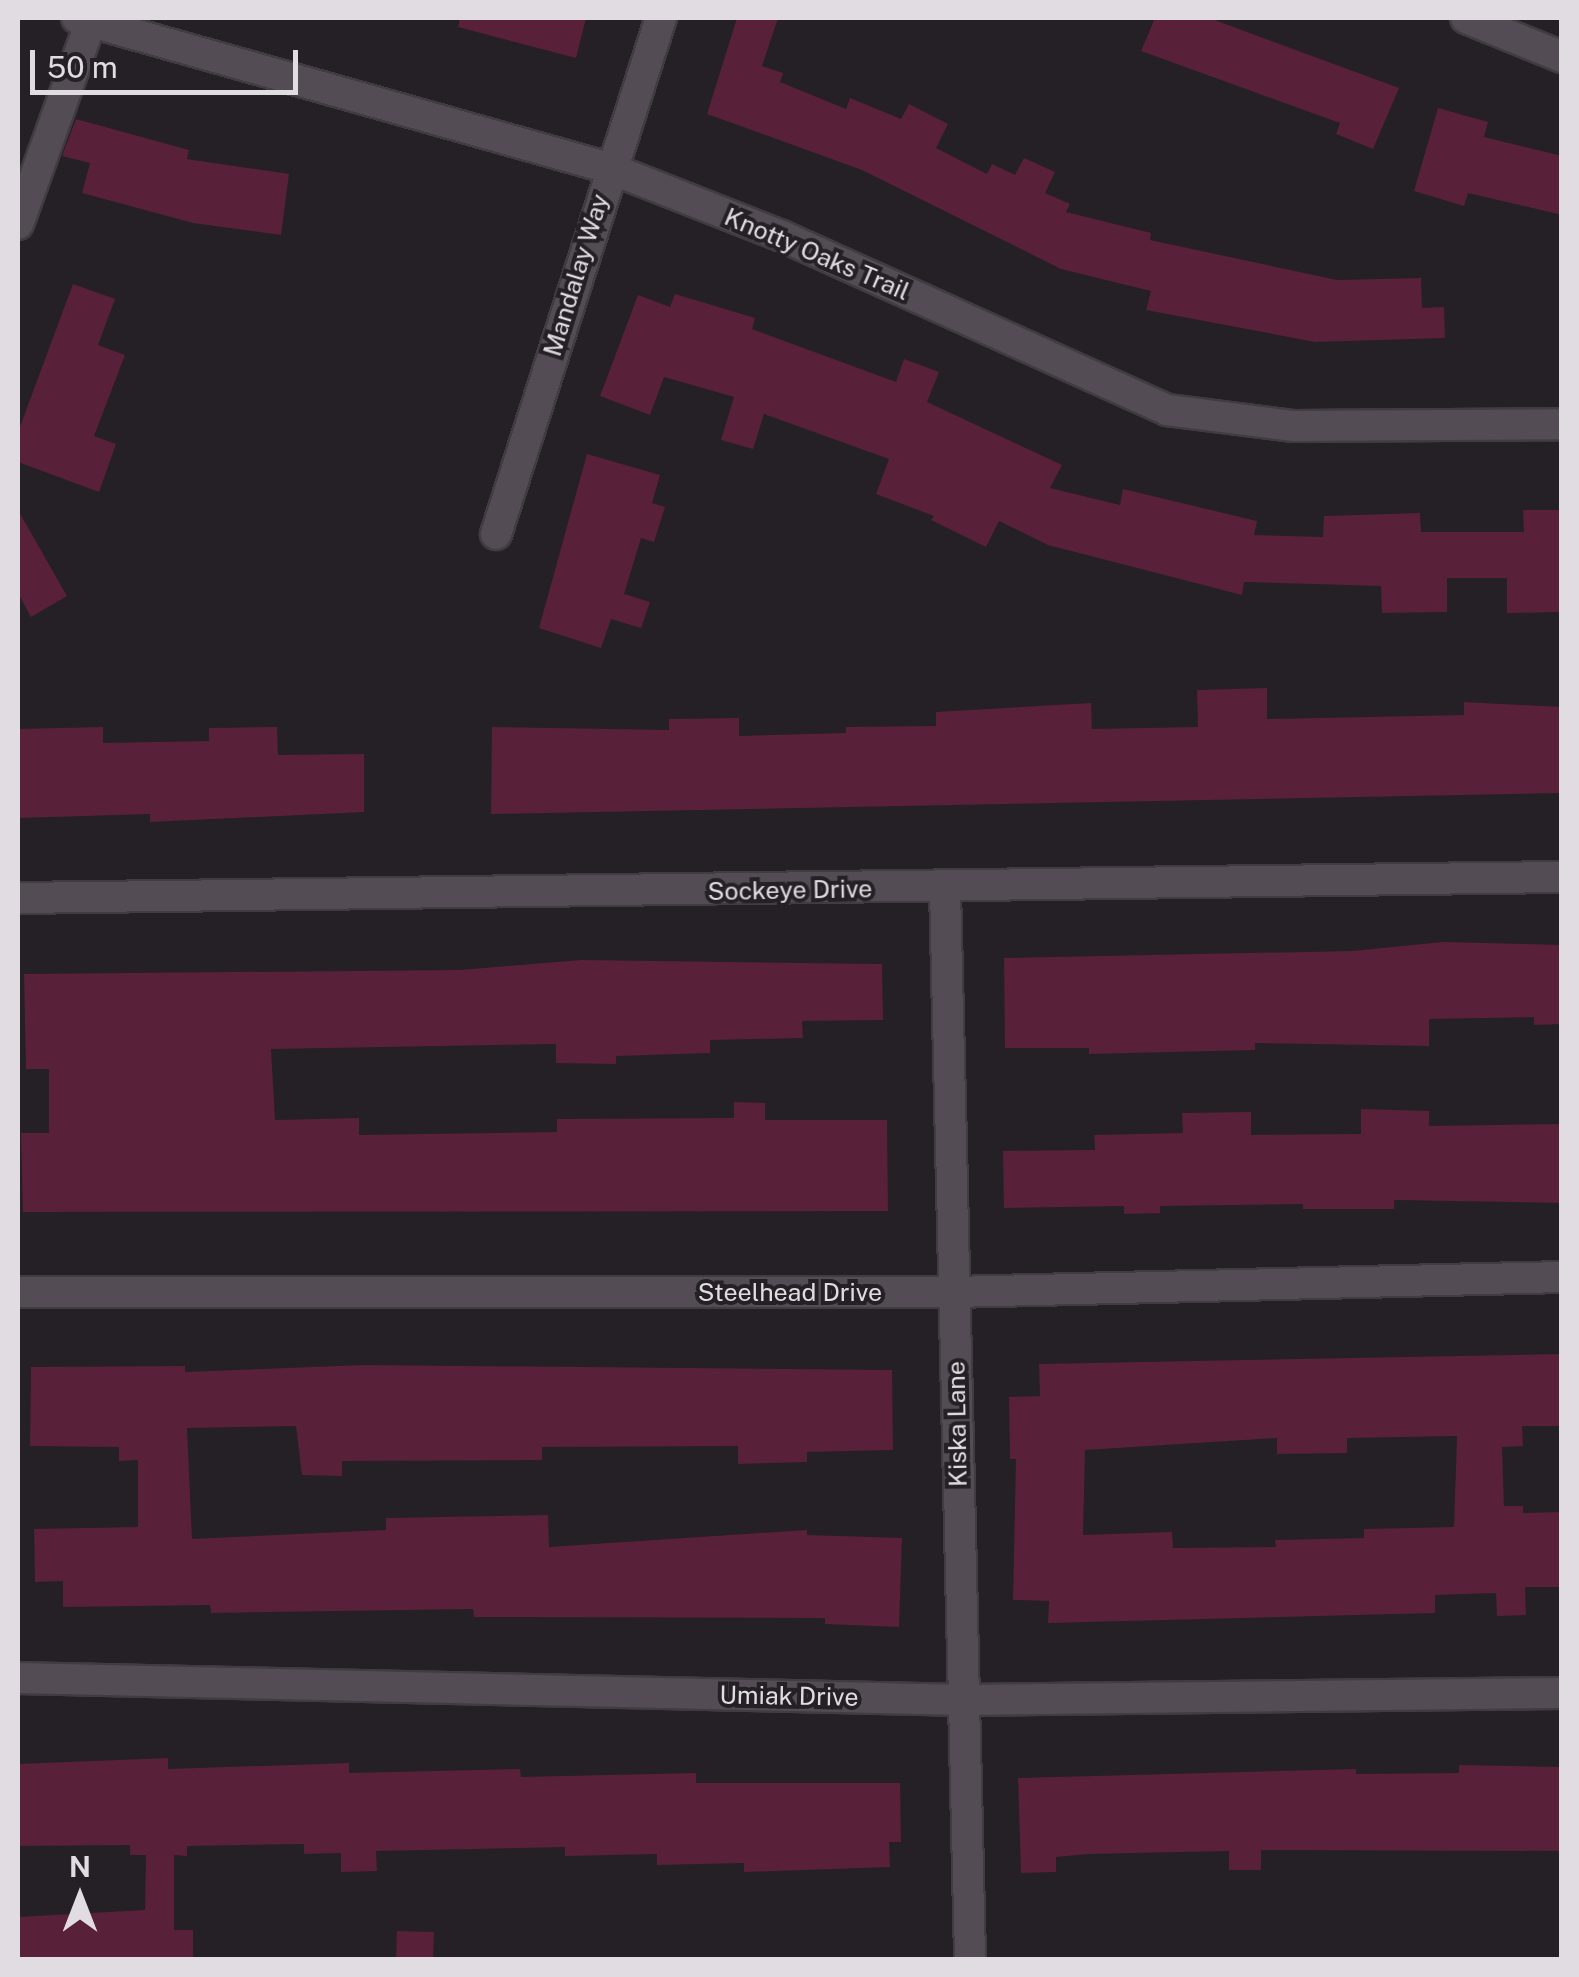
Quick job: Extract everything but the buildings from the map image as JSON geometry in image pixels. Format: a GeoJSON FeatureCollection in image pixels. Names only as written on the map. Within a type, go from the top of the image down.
{"type":"FeatureCollection","features":[{"type":"Feature","properties":{"kind":"street","name":"Mandalay Way"},"geometry":{"type":"LineString","coordinates":[[496,534],[608,168],[662,18]]}},
{"type":"Feature","properties":{"kind":"street"},"geometry":{"type":"LineString","coordinates":[[1466,18],[1562,56]]}},
{"type":"Feature","properties":{"kind":"street","name":"Knotty Oaks Trail"},"geometry":{"type":"LineString","coordinates":[[84,21],[608,168],[782,236],[1168,410],[1294,426],[1562,424]]}},
{"type":"Feature","properties":{"kind":"street"},"geometry":{"type":"LineString","coordinates":[[18,224],[84,21]]}},
{"type":"Feature","properties":{"kind":"street","name":"Sockeye Drive"},"geometry":{"type":"LineString","coordinates":[[18,898],[1562,877]]}},
{"type":"Feature","properties":{"kind":"street","name":"Kiska Lane"},"geometry":{"type":"LineString","coordinates":[[945,888],[970,1960]]}},
{"type":"Feature","properties":{"kind":"street","name":"Steelhead Drive"},"geometry":{"type":"LineString","coordinates":[[18,1292],[954,1292],[1562,1277]]}},
{"type":"Feature","properties":{"kind":"street","name":"Umiak Drive"},"geometry":{"type":"LineString","coordinates":[[18,1678],[964,1700],[1562,1693]]}}]}
